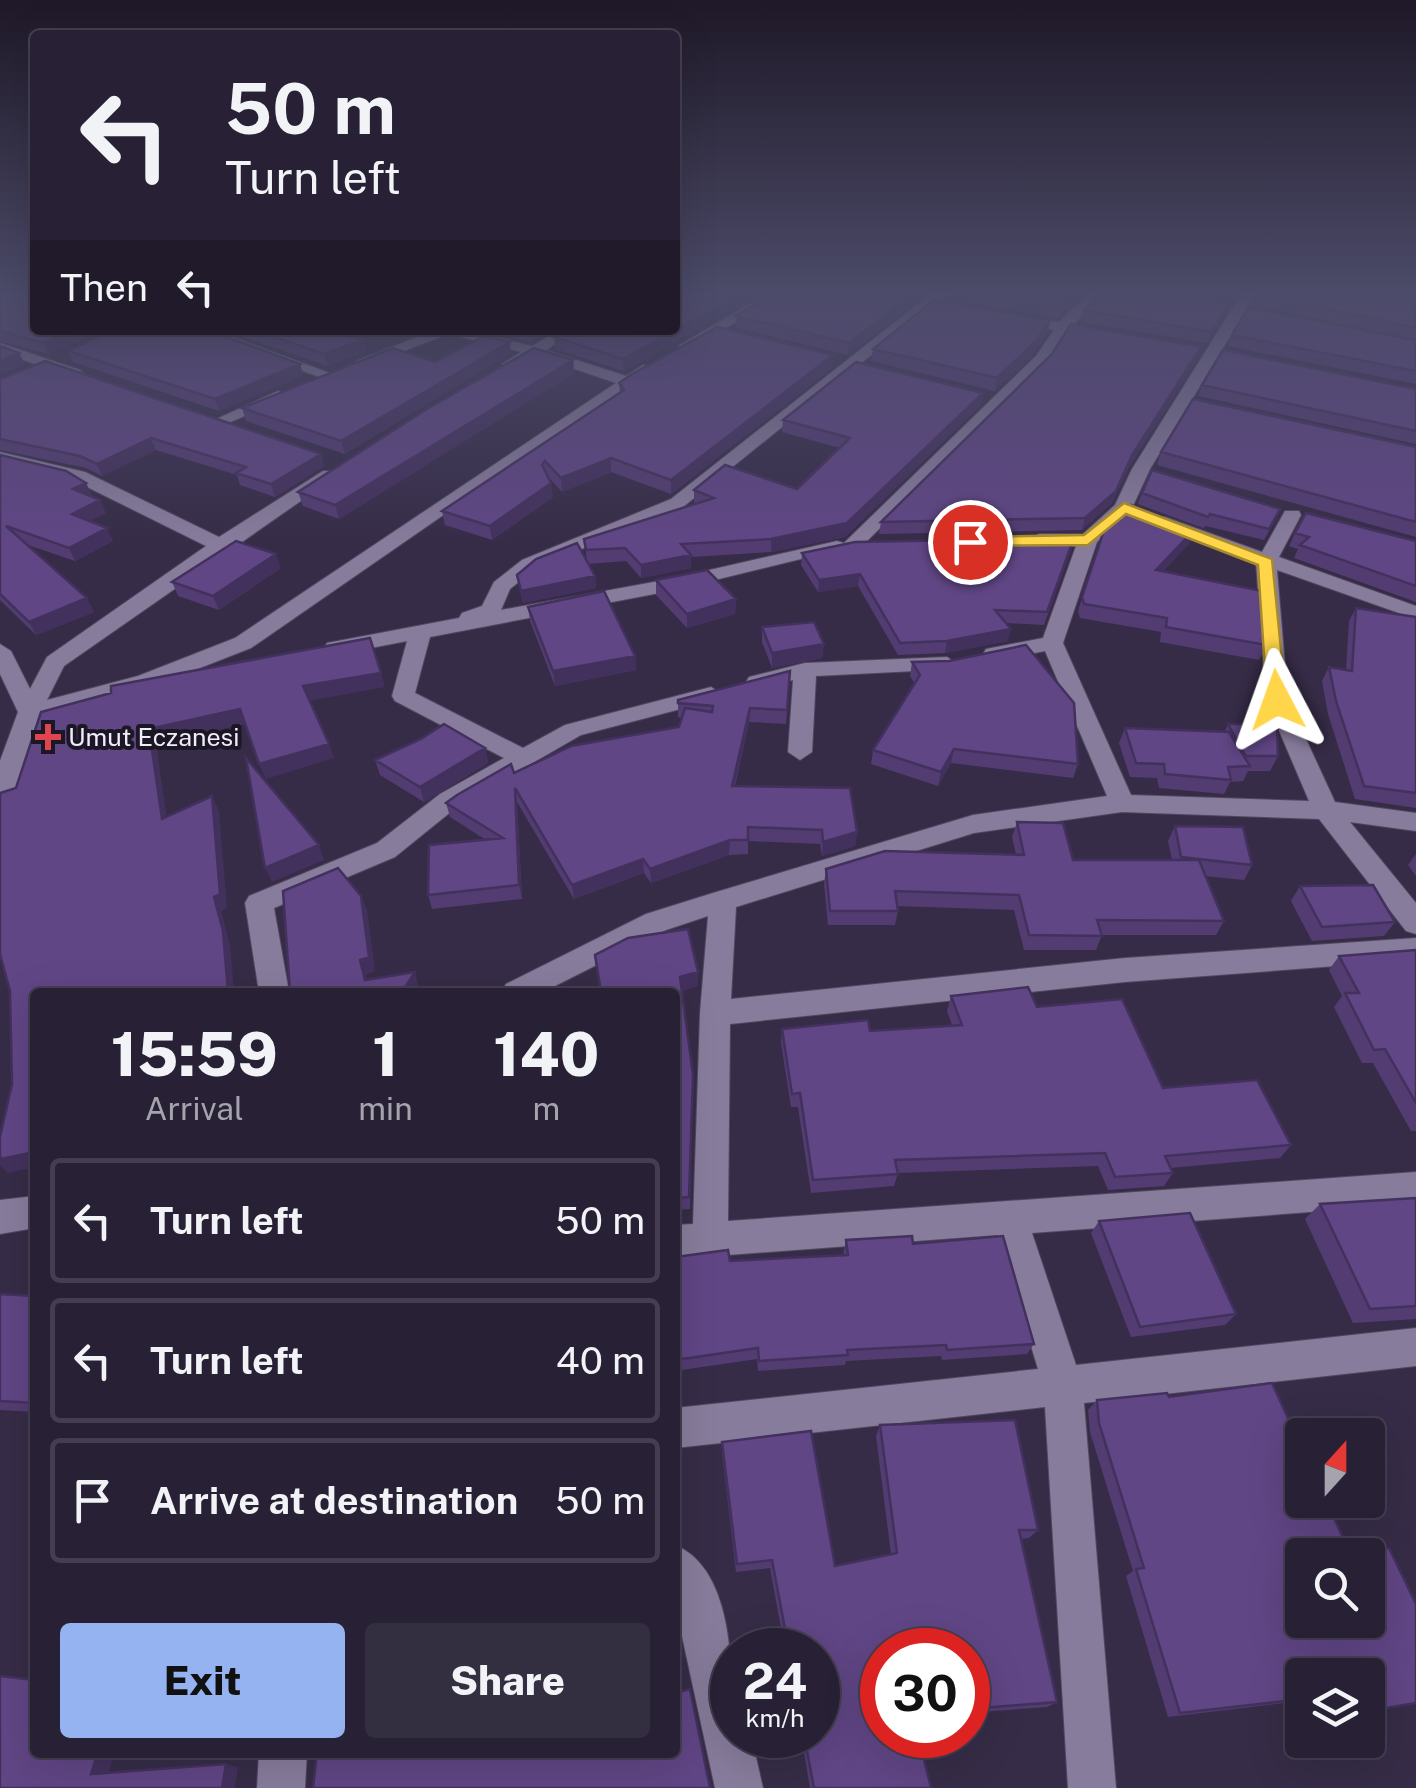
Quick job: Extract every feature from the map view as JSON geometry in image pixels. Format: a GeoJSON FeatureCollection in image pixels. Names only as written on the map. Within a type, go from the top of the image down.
{"type":"FeatureCollection","features":[{"type":"Feature","properties":{"kind":"street"},"geometry":{"type":"LineString","coordinates":[[309,382],[323,376]]}},
{"type":"Feature","properties":{"kind":"street"},"geometry":{"type":"LineString","coordinates":[[486,379],[490,376]]}},
{"type":"Feature","properties":{"kind":"street"},"geometry":{"type":"LineString","coordinates":[[612,376],[626,381]]}},
{"type":"Feature","properties":{"kind":"street"},"geometry":{"type":"LineString","coordinates":[[146,681],[242,643],[635,376]]}},
{"type":"Feature","properties":{"kind":"street"},"geometry":{"type":"LineString","coordinates":[[420,634],[491,610],[501,586],[529,564],[677,503],[845,376]]}},
{"type":"Feature","properties":{"kind":"street"},"geometry":{"type":"LineString","coordinates":[[853,544],[1022,376]]}},
{"type":"Feature","properties":{"kind":"street"},"geometry":{"type":"LineString","coordinates":[[1122,802],[1052,643],[1088,540],[1124,508],[1150,472],[1201,376]]}},
{"type":"Feature","properties":{"kind":"street"},"geometry":{"type":"LineString","coordinates":[[220,421],[291,390]]}},
{"type":"Feature","properties":{"kind":"street"},"geometry":{"type":"LineString","coordinates":[[978,396],[996,400]]}},
{"type":"Feature","properties":{"kind":"street"},"geometry":{"type":"LineString","coordinates":[[201,415],[249,431]]}},
{"type":"Feature","properties":{"kind":"street"},"geometry":{"type":"LineString","coordinates":[[0,456],[79,476],[220,545]]}},
{"type":"Feature","properties":{"kind":"street"},"geometry":{"type":"LineString","coordinates":[[0,794],[30,712],[55,662],[220,545],[346,464],[330,458]]}},
{"type":"Feature","properties":{"kind":"street"},"geometry":{"type":"LineString","coordinates":[[1124,508],[1266,563],[1416,613]]}},
{"type":"Feature","properties":{"kind":"street"},"geometry":{"type":"LineString","coordinates":[[1291,515],[1266,563],[1277,700],[1326,810],[1416,922]]}},
{"type":"Feature","properties":{"kind":"street"},"geometry":{"type":"LineString","coordinates":[[1010,541],[1088,540]]}},
{"type":"Feature","properties":{"kind":"street"},"geometry":{"type":"LineString","coordinates":[[303,654],[420,634],[853,544],[892,543]]}},
{"type":"Feature","properties":{"kind":"street"},"geometry":{"type":"LineString","coordinates":[[420,634],[403,696],[523,758]]}},
{"type":"Feature","properties":{"kind":"street"},"geometry":{"type":"LineString","coordinates":[[273,988],[259,903],[386,850],[449,800],[573,730],[805,670],[946,664],[1052,643]]}},
{"type":"Feature","properties":{"kind":"street"},"geometry":{"type":"LineString","coordinates":[[2,658],[30,712]]}},
{"type":"Feature","properties":{"kind":"street"},"geometry":{"type":"LineString","coordinates":[[30,712],[146,681],[264,661]]}},
{"type":"Feature","properties":{"kind":"street"},"geometry":{"type":"LineString","coordinates":[[800,752],[805,670]]}},
{"type":"Feature","properties":{"kind":"street"},"geometry":{"type":"LineString","coordinates":[[525,988],[656,922],[974,824],[1122,802],[1326,810],[1416,822]]}},
{"type":"Feature","properties":{"kind":"street"},"geometry":{"type":"LineString","coordinates":[[723,900],[693,1241],[1416,1188]]}},
{"type":"Feature","properties":{"kind":"street"},"geometry":{"type":"LineString","coordinates":[[715,1013],[1125,970],[1416,949]]}},
{"type":"Feature","properties":{"kind":"street"},"geometry":{"type":"LineString","coordinates":[[0,1217],[30,1213]]}},
{"type":"Feature","properties":{"kind":"street"},"geometry":{"type":"LineString","coordinates":[[1010,1220],[1063,1385],[1092,1788]]}},
{"type":"Feature","properties":{"kind":"street"},"geometry":{"type":"LineString","coordinates":[[680,1427],[1416,1347]]}},
{"type":"Feature","properties":{"kind":"street"},"geometry":{"type":"LineString","coordinates":[[680,1574],[696,1596],[739,1788]]}},
{"type":"Feature","properties":{"kind":"street"},"geometry":{"type":"LineString","coordinates":[[280,1788],[282,1758]]}},
{"type":"Feature","properties":{"kind":"building"},"geometry":{"type":"Polygon","coordinates":[[[91,376],[321,454],[271,484],[236,473],[246,467],[151,438],[97,464],[80,456],[0,439],[0,379],[91,376]]]}},
{"type":"Feature","properties":{"kind":"building"},"geometry":{"type":"Polygon","coordinates":[[[146,376],[270,376],[215,399],[146,376]]]}},
{"type":"Feature","properties":{"kind":"building"},"geometry":{"type":"Polygon","coordinates":[[[321,376],[451,376],[341,441],[242,408],[321,376]]]}},
{"type":"Feature","properties":{"kind":"building"},"geometry":{"type":"Polygon","coordinates":[[[484,376],[546,376],[335,505],[298,492],[484,376]]]}},
{"type":"Feature","properties":{"kind":"building"},"geometry":{"type":"Polygon","coordinates":[[[628,376],[805,376],[671,480],[611,458],[561,478],[545,461],[542,465],[551,483],[490,526],[442,511],[624,390],[619,383],[628,376]]]}},
{"type":"Feature","properties":{"kind":"building"},"geometry":{"type":"Polygon","coordinates":[[[838,376],[915,376],[983,393],[847,523],[771,539],[681,544],[691,555],[641,565],[625,548],[586,550],[584,539],[714,498],[694,490],[725,465],[797,489],[850,438],[783,420],[838,376]]]}},
{"type":"Feature","properties":{"kind":"building"},"geometry":{"type":"Polygon","coordinates":[[[1029,376],[1182,376],[1132,455],[1116,491],[1085,518],[881,522],[1029,376]]]}},
{"type":"Feature","properties":{"kind":"building"},"geometry":{"type":"Polygon","coordinates":[[[1207,376],[1354,376],[1416,389],[1416,431],[1202,385],[1207,376]]]}},
{"type":"Feature","properties":{"kind":"building"},"geometry":{"type":"Polygon","coordinates":[[[1193,399],[1416,447],[1416,522],[1161,452],[1193,399]]]}},
{"type":"Feature","properties":{"kind":"building"},"geometry":{"type":"Polygon","coordinates":[[[0,455],[66,471],[86,483],[73,489],[100,500],[72,514],[107,528],[69,548],[6,526],[87,598],[29,622],[0,594],[0,455]]]}},
{"type":"Feature","properties":{"kind":"building"},"geometry":{"type":"Polygon","coordinates":[[[1152,470],[1280,509],[1269,529],[1210,514],[1208,517],[1142,493],[1152,470]]]}},
{"type":"Feature","properties":{"kind":"building"},"geometry":{"type":"Polygon","coordinates":[[[1131,505],[1194,530],[1156,570],[1262,591],[1266,645],[1166,627],[1167,618],[1084,604],[1082,597],[1104,530],[1131,505]]]}},
{"type":"Feature","properties":{"kind":"building"},"geometry":{"type":"Polygon","coordinates":[[[1306,513],[1416,541],[1416,586],[1300,545],[1309,537],[1295,533],[1306,513]]]}},
{"type":"Feature","properties":{"kind":"building"},"geometry":{"type":"Polygon","coordinates":[[[1074,538],[1047,612],[995,610],[1011,629],[947,641],[900,643],[860,574],[819,580],[802,553],[855,542],[1074,538]]]}},
{"type":"Feature","properties":{"kind":"building"},"geometry":{"type":"Polygon","coordinates":[[[236,541],[276,554],[213,596],[172,582],[236,541]]]}},
{"type":"Feature","properties":{"kind":"building"},"geometry":{"type":"Polygon","coordinates":[[[577,543],[595,576],[521,591],[517,575],[536,559],[577,543]]]}},
{"type":"Feature","properties":{"kind":"building"},"geometry":{"type":"Polygon","coordinates":[[[707,570],[736,599],[687,614],[656,580],[707,570]]]}},
{"type":"Feature","properties":{"kind":"building"},"geometry":{"type":"Polygon","coordinates":[[[604,591],[635,656],[553,671],[528,607],[604,591]]]}},
{"type":"Feature","properties":{"kind":"building"},"geometry":{"type":"Polygon","coordinates":[[[1356,608],[1416,617],[1416,793],[1364,786],[1336,701],[1329,667],[1352,671],[1356,608]]]}},
{"type":"Feature","properties":{"kind":"building"},"geometry":{"type":"Polygon","coordinates":[[[814,622],[824,644],[772,653],[762,627],[814,622]]]}},
{"type":"Feature","properties":{"kind":"building"},"geometry":{"type":"Polygon","coordinates":[[[370,638],[381,673],[303,686],[329,744],[259,764],[240,709],[149,729],[162,819],[212,796],[220,894],[214,897],[223,931],[228,988],[30,988],[30,1153],[0,1159],[0,1137],[12,1084],[10,991],[0,954],[0,793],[16,788],[41,712],[111,693],[111,686],[370,638]]]}},
{"type":"Feature","properties":{"kind":"building"},"geometry":{"type":"Polygon","coordinates":[[[1026,645],[1074,703],[1078,764],[954,749],[941,772],[873,750],[920,675],[912,662],[949,661],[1026,645]]]}},
{"type":"Feature","properties":{"kind":"building"},"geometry":{"type":"Polygon","coordinates":[[[790,671],[787,710],[750,708],[732,786],[850,788],[857,832],[823,842],[822,830],[748,827],[748,840],[730,840],[650,869],[643,859],[572,885],[515,788],[519,885],[428,895],[429,845],[503,838],[446,803],[457,795],[511,764],[514,773],[571,746],[679,727],[685,708],[712,712],[713,706],[678,700],[790,671]]]}},
{"type":"Feature","properties":{"kind":"building"},"geometry":{"type":"Polygon","coordinates":[[[444,724],[485,748],[420,787],[375,760],[421,739],[444,724]]]}},
{"type":"Feature","properties":{"kind":"building"},"geometry":{"type":"Polygon","coordinates":[[[1228,724],[1277,724],[1278,756],[1246,756],[1228,724]]]}},
{"type":"Feature","properties":{"kind":"building"},"geometry":{"type":"Polygon","coordinates":[[[1125,728],[1229,732],[1250,766],[1228,767],[1231,780],[1165,774],[1164,764],[1136,763],[1125,728]]]}},
{"type":"Feature","properties":{"kind":"building"},"geometry":{"type":"Polygon","coordinates":[[[246,758],[319,845],[265,868],[246,758]]]}},
{"type":"Feature","properties":{"kind":"building"},"geometry":{"type":"Polygon","coordinates":[[[1017,822],[1063,823],[1073,860],[1199,860],[1224,921],[1097,920],[1102,936],[1029,935],[1019,895],[895,891],[898,911],[830,911],[826,869],[885,851],[1024,855],[1017,822]]]}},
{"type":"Feature","properties":{"kind":"building"},"geometry":{"type":"Polygon","coordinates":[[[1175,826],[1243,827],[1252,865],[1181,857],[1175,826]]]}},
{"type":"Feature","properties":{"kind":"building"},"geometry":{"type":"Polygon","coordinates":[[[338,868],[361,896],[369,957],[360,960],[365,980],[415,972],[405,988],[290,988],[283,891],[338,868]]]}},
{"type":"Feature","properties":{"kind":"building"},"geometry":{"type":"Polygon","coordinates":[[[1373,885],[1395,922],[1322,927],[1300,886],[1373,885]]]}},
{"type":"Feature","properties":{"kind":"building"},"geometry":{"type":"Polygon","coordinates":[[[688,929],[698,972],[680,977],[693,1075],[689,1197],[680,1198],[680,988],[600,988],[595,955],[628,938],[688,929]]]}},
{"type":"Feature","properties":{"kind":"building"},"geometry":{"type":"Polygon","coordinates":[[[1416,950],[1416,1103],[1385,1049],[1374,1050],[1345,993],[1359,993],[1339,956],[1416,950]]]}},
{"type":"Feature","properties":{"kind":"building"},"geometry":{"type":"Polygon","coordinates":[[[1028,987],[1037,1007],[1122,999],[1163,1088],[1257,1080],[1291,1145],[1165,1156],[1173,1173],[1115,1177],[1105,1153],[895,1160],[898,1174],[813,1180],[800,1093],[792,1094],[782,1029],[868,1020],[870,1031],[962,1025],[951,996],[1028,987]]]}},
{"type":"Feature","properties":{"kind":"building"},"geometry":{"type":"Polygon","coordinates":[[[1416,1198],[1416,1306],[1370,1309],[1320,1204],[1416,1198]]]}},
{"type":"Feature","properties":{"kind":"building"},"geometry":{"type":"Polygon","coordinates":[[[1190,1213],[1236,1314],[1140,1327],[1099,1221],[1190,1213]]]}},
{"type":"Feature","properties":{"kind":"building"},"geometry":{"type":"Polygon","coordinates":[[[912,1236],[913,1244],[1003,1236],[1034,1344],[947,1350],[946,1345],[847,1350],[848,1355],[759,1361],[758,1348],[680,1359],[680,1256],[728,1250],[730,1261],[848,1255],[846,1240],[912,1236]]]}},
{"type":"Feature","properties":{"kind":"building"},"geometry":{"type":"Polygon","coordinates":[[[0,1294],[30,1296],[30,1403],[0,1401],[0,1294]]]}},
{"type":"Feature","properties":{"kind":"building"},"geometry":{"type":"Polygon","coordinates":[[[1272,1383],[1288,1418],[1285,1518],[1334,1518],[1343,1538],[1285,1538],[1285,1638],[1385,1638],[1385,1549],[1389,1548],[1416,1604],[1416,1703],[1385,1708],[1385,1658],[1285,1658],[1285,1701],[1180,1713],[1136,1569],[1144,1568],[1099,1423],[1097,1400],[1167,1393],[1169,1397],[1272,1383]]]}},
{"type":"Feature","properties":{"kind":"building"},"geometry":{"type":"Polygon","coordinates":[[[1015,1420],[1038,1530],[1019,1530],[1057,1702],[990,1707],[990,1628],[860,1628],[860,1758],[924,1758],[931,1788],[814,1788],[808,1758],[840,1758],[840,1628],[785,1628],[772,1560],[737,1564],[722,1442],[811,1431],[835,1566],[897,1553],[880,1425],[1015,1420]]]}},
{"type":"Feature","properties":{"kind":"building"},"geometry":{"type":"Polygon","coordinates":[[[0,1676],[30,1679],[30,1758],[96,1758],[91,1774],[226,1764],[222,1788],[0,1788],[0,1676]]]}},
{"type":"Feature","properties":{"kind":"building"},"geometry":{"type":"Polygon","coordinates":[[[690,1689],[710,1788],[313,1788],[316,1758],[680,1758],[680,1692],[690,1689]]]}},
{"type":"Feature","properties":{"kind":"place","name":"Umut Eczanesi"},"geometry":{"type":"Point","coordinates":[48,737]}},
{"type":"Feature","properties":{"kind":"route"},"geometry":{"type":"LineString","coordinates":[[970,542],[1088,540],[1124,508],[1266,563],[1277,700]]}}]}
